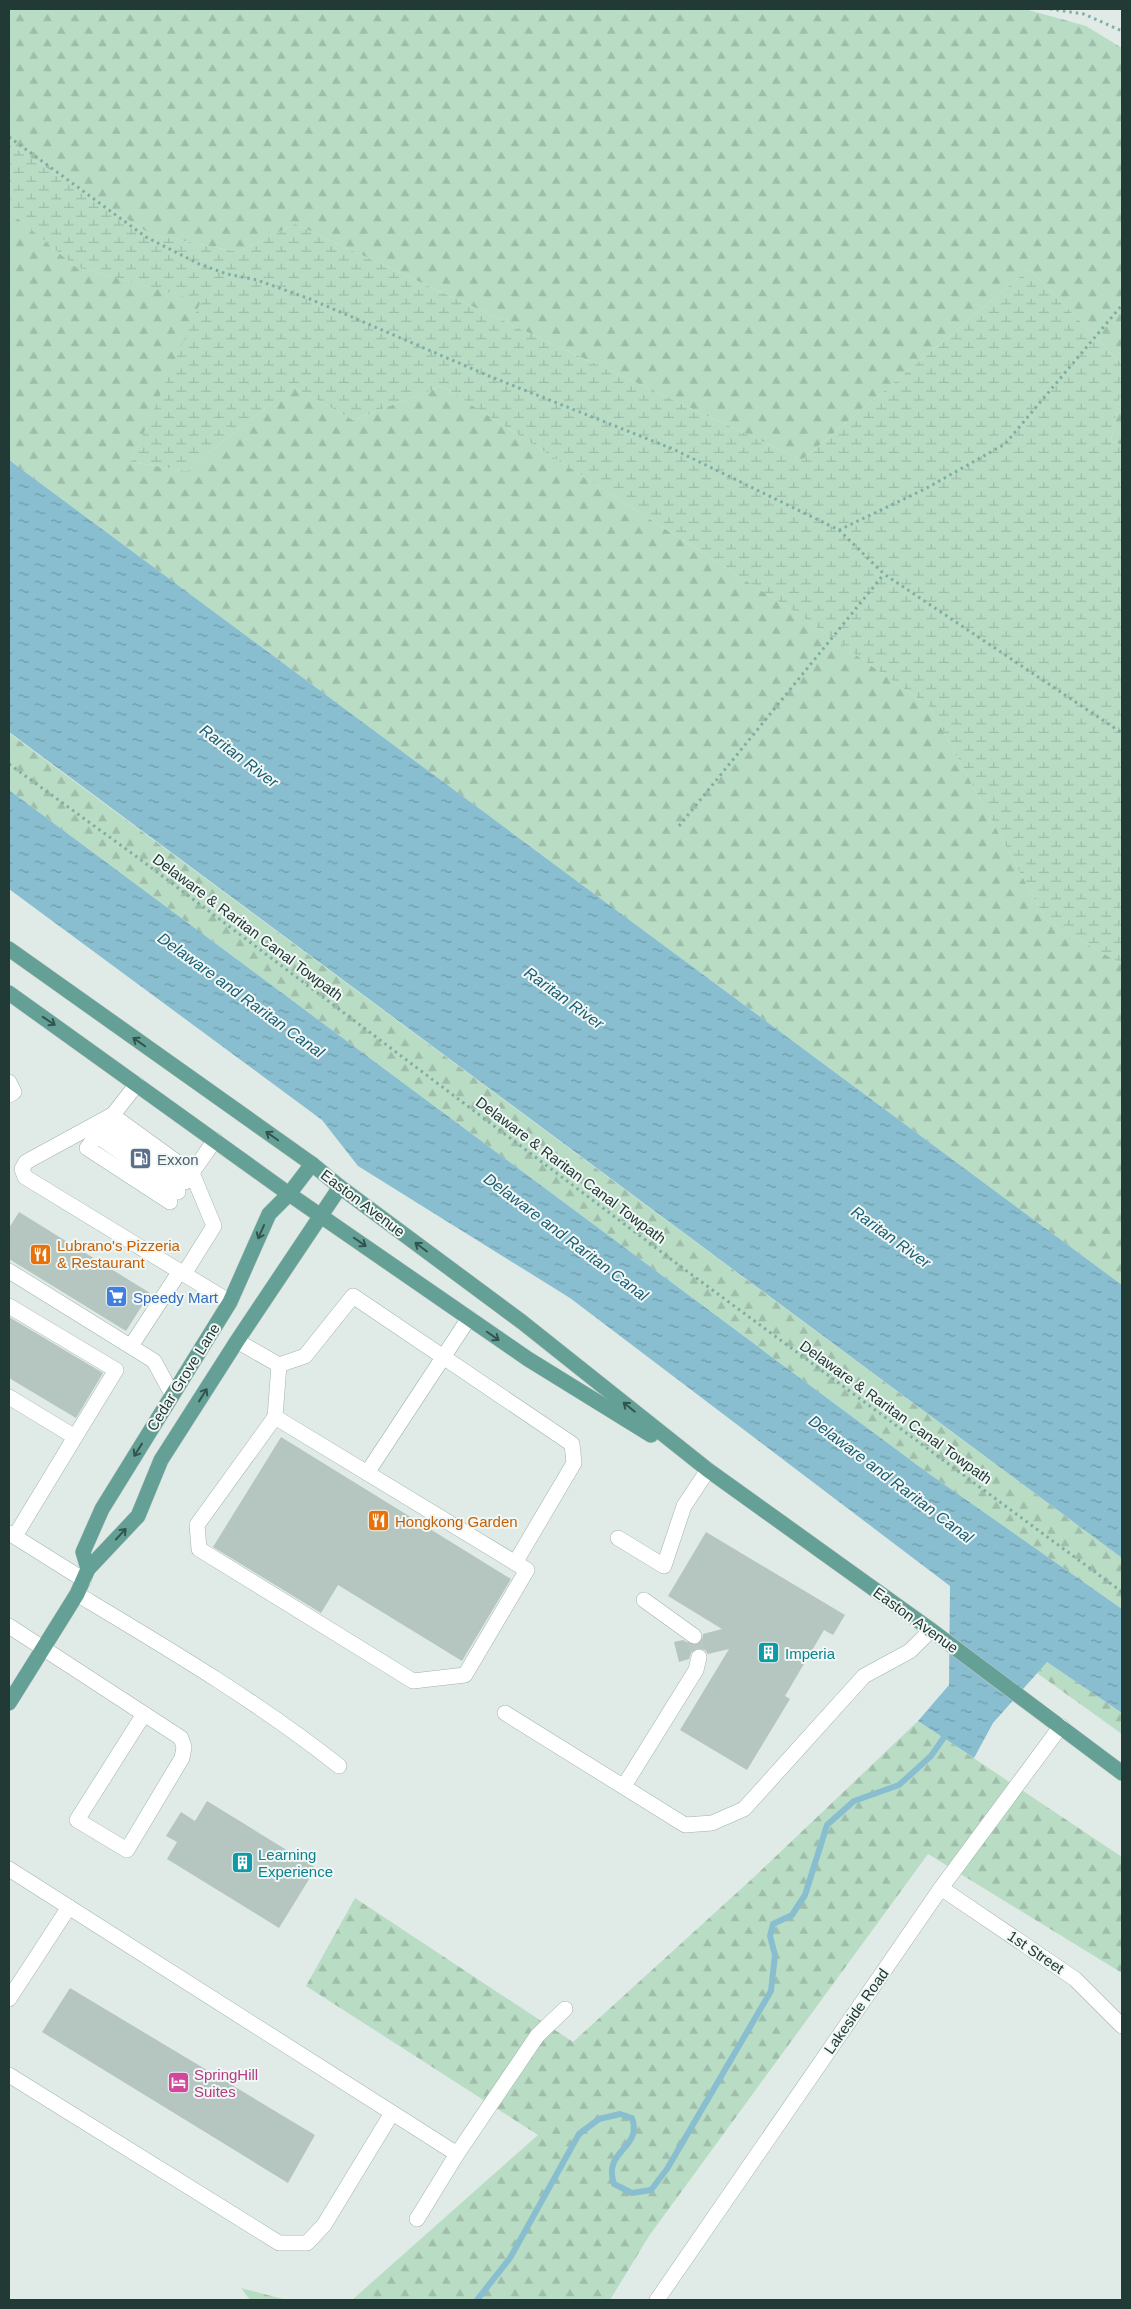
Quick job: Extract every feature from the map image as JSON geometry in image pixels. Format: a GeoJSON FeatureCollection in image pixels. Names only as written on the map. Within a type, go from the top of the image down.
{"type":"FeatureCollection","features":[{"type":"Feature","properties":{"kind":"main road","name":"Easton Avenue"},"geometry":{"type":"LineString","coordinates":[[9,949],[312,1164],[340,1187],[522,1322],[708,1470],[931,1630],[1122,1773]]}},
{"type":"Feature","properties":{"kind":"main road","name":"Easton Avenue"},"geometry":{"type":"LineString","coordinates":[[9,993],[289,1194],[528,1359],[708,1470]]}},
{"type":"Feature","properties":{"kind":"main road","name":"Cedar Grove Lane"},"geometry":{"type":"LineString","coordinates":[[86,1574],[83,1552],[102,1508],[230,1302],[269,1214],[289,1194],[312,1164]]}},
{"type":"Feature","properties":{"kind":"main road","name":"Cedar Grove Lane"},"geometry":{"type":"LineString","coordinates":[[9,1704],[77,1594],[86,1574],[138,1516],[161,1460],[320,1214],[340,1187]]}},
{"type":"Feature","properties":{"kind":"street"},"geometry":{"type":"LineString","coordinates":[[9,1082],[14,1092],[9,1095]]}},
{"type":"Feature","properties":{"kind":"street"},"geometry":{"type":"LineString","coordinates":[[137,1084],[86,1148],[178,1191]]}},
{"type":"Feature","properties":{"kind":"street"},"geometry":{"type":"LineString","coordinates":[[104,1125],[26,1162],[15,1171],[230,1302]]}},
{"type":"Feature","properties":{"kind":"street"},"geometry":{"type":"LineString","coordinates":[[104,1125],[214,1226],[131,1346]]}},
{"type":"Feature","properties":{"kind":"street"},"geometry":{"type":"LineString","coordinates":[[178,1191],[216,1140]]}},
{"type":"Feature","properties":{"kind":"street"},"geometry":{"type":"LineString","coordinates":[[9,1271],[154,1361],[172,1394]]}},
{"type":"Feature","properties":{"kind":"street"},"geometry":{"type":"LineString","coordinates":[[237,1341],[279,1365],[305,1356],[353,1296],[572,1444],[574,1463],[515,1563]]}},
{"type":"Feature","properties":{"kind":"street"},"geometry":{"type":"LineString","coordinates":[[9,1306],[116,1370],[12,1535],[86,1574]]}},
{"type":"Feature","properties":{"kind":"street"},"geometry":{"type":"LineString","coordinates":[[367,1473],[468,1318]]}},
{"type":"Feature","properties":{"kind":"street"},"geometry":{"type":"LineString","coordinates":[[275,1416],[528,1570],[465,1675],[413,1681],[199,1549],[196,1525],[275,1416],[279,1365]]}},
{"type":"Feature","properties":{"kind":"street"},"geometry":{"type":"LineString","coordinates":[[9,1397],[75,1437]]}},
{"type":"Feature","properties":{"kind":"street"},"geometry":{"type":"LineString","coordinates":[[618,1538],[664,1566],[684,1506],[708,1470]]}},
{"type":"Feature","properties":{"kind":"street"},"geometry":{"type":"LineString","coordinates":[[77,1594],[202,1670],[297,1732],[339,1766]]}},
{"type":"Feature","properties":{"kind":"street"},"geometry":{"type":"LineString","coordinates":[[644,1600],[694,1636]]}},
{"type":"Feature","properties":{"kind":"street"},"geometry":{"type":"LineString","coordinates":[[9,1626],[181,1738],[184,1752],[127,1850],[77,1820],[144,1714]]}},
{"type":"Feature","properties":{"kind":"street"},"geometry":{"type":"LineString","coordinates":[[505,1713],[685,1825],[712,1823],[744,1809],[864,1676],[910,1651],[931,1630]]}},
{"type":"Feature","properties":{"kind":"street"},"geometry":{"type":"LineString","coordinates":[[624,1786],[696,1670],[699,1657]]}},
{"type":"Feature","properties":{"kind":"street","name":"Lakeside Road"},"geometry":{"type":"LineString","coordinates":[[657,2300],[941,1888],[1061,1726]]}},
{"type":"Feature","properties":{"kind":"street"},"geometry":{"type":"LineString","coordinates":[[9,1869],[457,2154]]}},
{"type":"Feature","properties":{"kind":"street","name":"1st Street"},"geometry":{"type":"LineString","coordinates":[[941,1888],[1075,1979],[1122,2026]]}},
{"type":"Feature","properties":{"kind":"street"},"geometry":{"type":"LineString","coordinates":[[9,1999],[69,1907]]}},
{"type":"Feature","properties":{"kind":"street"},"geometry":{"type":"LineString","coordinates":[[417,2219],[457,2154],[537,2036],[565,2008]]}},
{"type":"Feature","properties":{"kind":"street"},"geometry":{"type":"LineString","coordinates":[[9,2075],[279,2243],[306,2243],[324,2225],[392,2112]]}},
{"type":"Feature","properties":{"kind":"path"},"geometry":{"type":"LineString","coordinates":[[1050,9],[1084,14],[1122,31]]}},
{"type":"Feature","properties":{"kind":"path"},"geometry":{"type":"LineString","coordinates":[[9,137],[146,237],[199,264],[227,274],[257,280],[310,299],[489,376],[673,449],[839,530],[884,574],[1122,733]]}},
{"type":"Feature","properties":{"kind":"path"},"geometry":{"type":"LineString","coordinates":[[839,530],[925,489],[1005,444],[1122,305]]}},
{"type":"Feature","properties":{"kind":"path"},"geometry":{"type":"LineString","coordinates":[[679,826],[884,574]]}},
{"type":"Feature","properties":{"kind":"path","name":"Delaware & Raritan Canal Towpath"},"geometry":{"type":"LineString","coordinates":[[9,764],[680,1266],[1122,1592]]}},
{"type":"Feature","properties":{"kind":"green space"},"geometry":{"type":"Polygon","coordinates":[[[9,9],[1025,9],[1086,26],[1122,48],[1122,364],[1029,269],[802,460],[295,224],[238,252],[150,234],[9,144],[9,9]]]}},
{"type":"Feature","properties":{"kind":"green space"},"geometry":{"type":"Polygon","coordinates":[[[9,144],[150,234],[238,252],[295,224],[802,460],[1029,269],[1122,364],[1122,387],[1111,441],[1122,445],[1122,964],[1046,920],[930,707],[798,614],[442,386],[353,420],[292,386],[187,471],[131,462],[201,301],[76,267],[9,211],[9,144]]]}},
{"type":"Feature","properties":{"kind":"green space"},"geometry":{"type":"Polygon","coordinates":[[[9,211],[76,267],[202,301],[131,462],[187,471],[292,386],[353,420],[442,386],[798,614],[930,707],[1046,920],[1122,964],[1122,1285],[9,460],[9,211]]]}},
{"type":"Feature","properties":{"kind":"green space"},"geometry":{"type":"Polygon","coordinates":[[[1122,387],[1122,445],[1111,441],[1122,387]]]}},
{"type":"Feature","properties":{"kind":"green space"},"geometry":{"type":"Polygon","coordinates":[[[9,733],[1122,1558],[1122,1609],[928,1473],[9,790],[9,733]]]}},
{"type":"Feature","properties":{"kind":"green space"},"geometry":{"type":"Polygon","coordinates":[[[1047,1662],[1122,1713],[1122,1734],[1037,1673],[1047,1662]]]}},
{"type":"Feature","properties":{"kind":"green space"},"geometry":{"type":"Polygon","coordinates":[[[918,1721],[1122,1857],[1122,1973],[928,1854],[649,2236],[610,2300],[352,2300],[538,2135],[306,1986],[355,1898],[573,2042],[753,1878],[918,1721]]]}},
{"type":"Feature","properties":{"kind":"green space"},"geometry":{"type":"Polygon","coordinates":[[[241,2288],[287,2300],[250,2300],[241,2288]]]}},
{"type":"Feature","properties":{"kind":"water","name":"Raritan River"},"geometry":{"type":"Polygon","coordinates":[[[9,460],[1122,1285],[1122,1558],[9,732],[9,460]]]}},
{"type":"Feature","properties":{"kind":"water","name":"Delaware and Raritan Canal"},"geometry":{"type":"Polygon","coordinates":[[[9,790],[928,1473],[1122,1609],[1122,1713],[1047,1662],[993,1723],[974,1758],[918,1721],[949,1685],[950,1586],[570,1298],[358,1166],[322,1120],[9,889],[9,790]]]}},
{"type":"Feature","properties":{"kind":"building"},"geometry":{"type":"Polygon","coordinates":[[[19,1212],[150,1293],[126,1331],[9,1259],[9,1228],[19,1212]]]}},
{"type":"Feature","properties":{"kind":"building"},"geometry":{"type":"Polygon","coordinates":[[[9,1317],[103,1373],[76,1418],[9,1378],[9,1317]]]}},
{"type":"Feature","properties":{"kind":"building"},"geometry":{"type":"Polygon","coordinates":[[[281,1437],[511,1579],[462,1661],[338,1585],[321,1613],[213,1547],[281,1437]]]}},
{"type":"Feature","properties":{"kind":"building","name":"Imperia"},"geometry":{"type":"Polygon","coordinates":[[[706,1532],[845,1615],[833,1635],[824,1630],[785,1696],[790,1699],[747,1770],[680,1730],[729,1649],[708,1654],[705,1650],[697,1648],[692,1651],[689,1659],[679,1662],[674,1642],[683,1640],[697,1645],[702,1641],[703,1634],[722,1629],[668,1596],[706,1532]]]}},
{"type":"Feature","properties":{"kind":"building","name":"Learning Experience"},"geometry":{"type":"Polygon","coordinates":[[[207,1801],[316,1868],[279,1928],[167,1859],[177,1842],[166,1836],[181,1812],[195,1821],[207,1801]]]}},
{"type":"Feature","properties":{"kind":"building","name":"SpringHill Suites"},"geometry":{"type":"Polygon","coordinates":[[[70,1988],[315,2135],[288,2183],[42,2032],[70,1988]]]}},
{"type":"Feature","properties":{"kind":"waterway"},"geometry":{"type":"LineString","coordinates":[[477,2300],[510,2258],[579,2134],[599,2119],[620,2114],[632,2118],[634,2128],[632,2137],[613,2164],[614,2184],[632,2193],[651,2190],[667,2169],[771,1991],[775,1955],[770,1936],[773,1924],[792,1915],[805,1895],[827,1825],[854,1801],[899,1785],[931,1756],[947,1733]]}},
{"type":"Feature","properties":{"kind":"tunnel"},"geometry":{"type":"LineString","coordinates":[[694,1636],[699,1657]]}},
{"type":"Feature","properties":{"kind":"place","name":"Exxon"},"geometry":{"type":"Point","coordinates":[141,1159]}},
{"type":"Feature","properties":{"kind":"place","name":"Lubrano's Pizzeria & Restaurant"},"geometry":{"type":"Point","coordinates":[41,1254]}},
{"type":"Feature","properties":{"kind":"place","name":"Speedy Mart"},"geometry":{"type":"Point","coordinates":[117,1297]}},
{"type":"Feature","properties":{"kind":"place","name":"Hongkong Garden"},"geometry":{"type":"Point","coordinates":[379,1521]}},
{"type":"Feature","properties":{"kind":"place","name":"Imperia"},"geometry":{"type":"Point","coordinates":[769,1653]}},
{"type":"Feature","properties":{"kind":"place","name":"Learning Experience"},"geometry":{"type":"Point","coordinates":[242,1863]}},
{"type":"Feature","properties":{"kind":"place","name":"SpringHill Suites"},"geometry":{"type":"Point","coordinates":[178,2083]}}]}
